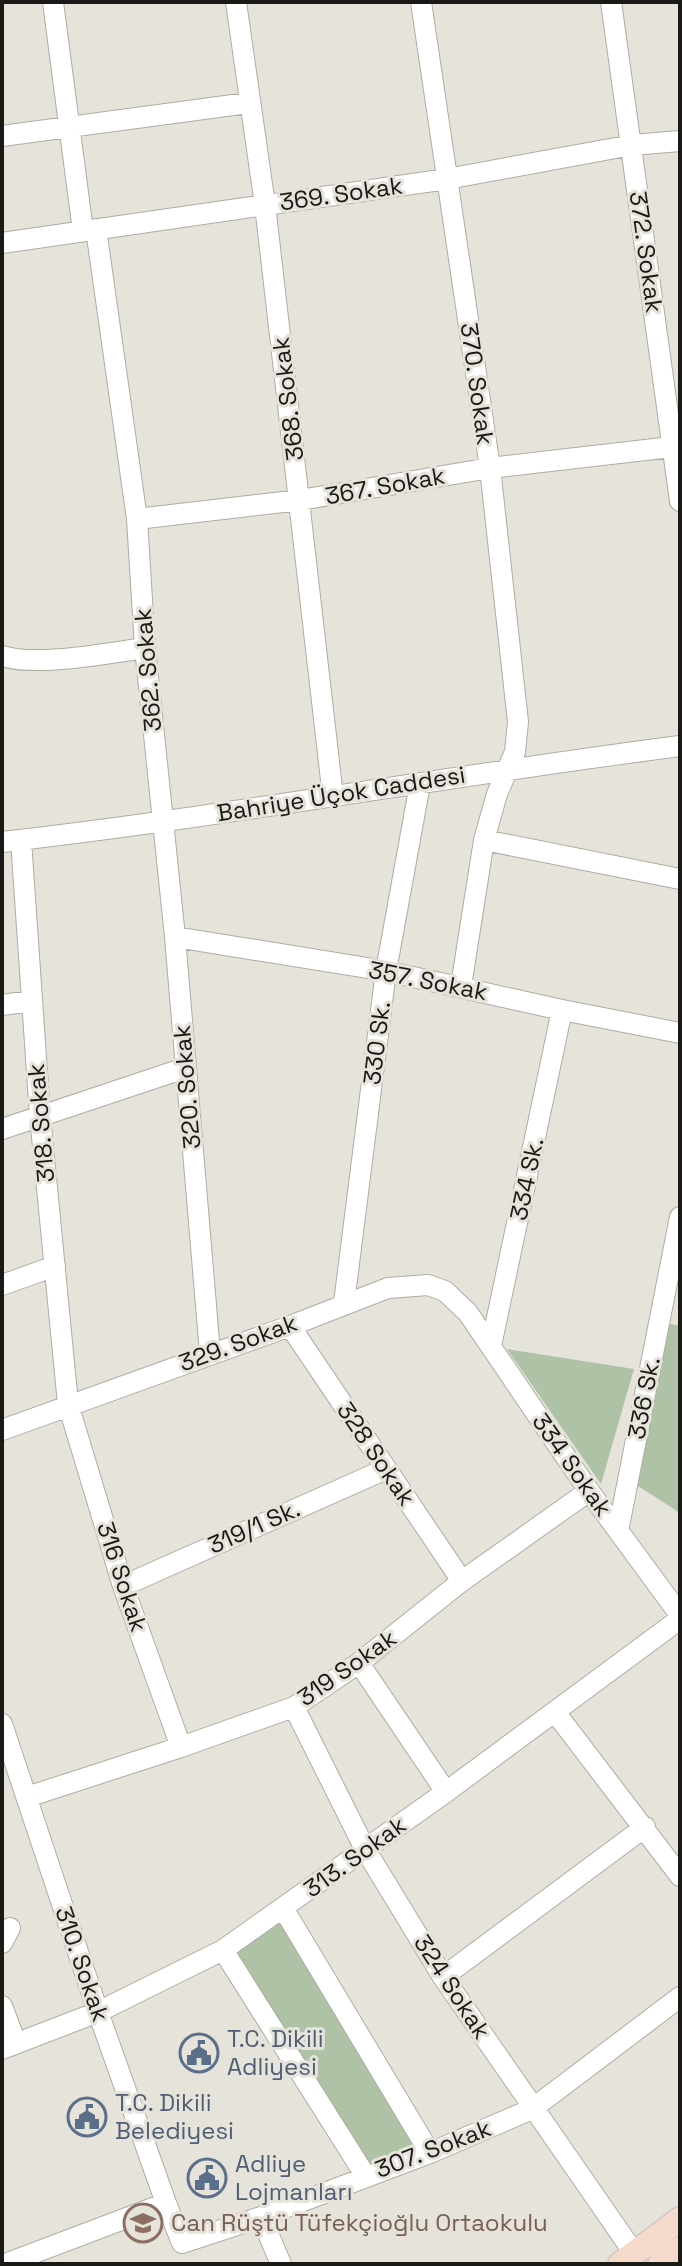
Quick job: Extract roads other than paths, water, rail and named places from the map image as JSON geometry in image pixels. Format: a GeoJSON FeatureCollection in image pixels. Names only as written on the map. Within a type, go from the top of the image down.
{"type":"FeatureCollection","features":[{"type":"Feature","properties":{"kind":"main road"},"geometry":{"type":"LineString","coordinates":[[627,2259],[680,2219]]}},
{"type":"Feature","properties":{"kind":"main road"},"geometry":{"type":"LineString","coordinates":[[660,2264],[680,2249]]}},
{"type":"Feature","properties":{"kind":"street","name":"362. Sokak"},"geometry":{"type":"LineString","coordinates":[[53,2],[70,126],[137,519],[145,648],[162,821]]}},
{"type":"Feature","properties":{"kind":"street","name":"368. Sokak"},"geometry":{"type":"LineString","coordinates":[[236,2],[248,103],[265,205],[333,797]]}},
{"type":"Feature","properties":{"kind":"street","name":"370. Sokak"},"geometry":{"type":"LineString","coordinates":[[421,2],[490,468],[518,722],[515,752],[497,794],[484,840],[461,986]]}},
{"type":"Feature","properties":{"kind":"street","name":"372. Sokak"},"geometry":{"type":"LineString","coordinates":[[611,2],[676,446],[680,501]]}},
{"type":"Feature","properties":{"kind":"street"},"geometry":{"type":"LineString","coordinates":[[2,136],[248,103]]}},
{"type":"Feature","properties":{"kind":"street","name":"369. Sokak"},"geometry":{"type":"LineString","coordinates":[[2,243],[447,179],[632,145],[680,141]]}},
{"type":"Feature","properties":{"kind":"street","name":"367. Sokak"},"geometry":{"type":"LineString","coordinates":[[137,519],[300,500],[490,468],[676,446]]}},
{"type":"Feature","properties":{"kind":"street"},"geometry":{"type":"LineString","coordinates":[[2,656],[11,659],[59,658],[145,648]]}},
{"type":"Feature","properties":{"kind":"street","name":"Bahriye Üçok Caddesi"},"geometry":{"type":"LineString","coordinates":[[11,841],[680,746]]}},
{"type":"Feature","properties":{"kind":"street","name":"330 Sk."},"geometry":{"type":"LineString","coordinates":[[344,1303],[386,971],[420,784]]}},
{"type":"Feature","properties":{"kind":"street","name":"320. Sokak"},"geometry":{"type":"LineString","coordinates":[[162,821],[175,937],[210,1353]]}},
{"type":"Feature","properties":{"kind":"street"},"geometry":{"type":"LineString","coordinates":[[484,840],[680,879]]}},
{"type":"Feature","properties":{"kind":"street","name":"318. Sokak"},"geometry":{"type":"LineString","coordinates":[[11,841],[31,1001],[68,1404]]}},
{"type":"Feature","properties":{"kind":"street","name":"357. Sokak"},"geometry":{"type":"LineString","coordinates":[[175,937],[386,971],[680,1033]]}},
{"type":"Feature","properties":{"kind":"street"},"geometry":{"type":"LineString","coordinates":[[2,1005],[31,1001]]}},
{"type":"Feature","properties":{"kind":"street","name":"334 Sk."},"geometry":{"type":"LineString","coordinates":[[491,1346],[562,1010]]}},
{"type":"Feature","properties":{"kind":"street"},"geometry":{"type":"LineString","coordinates":[[2,1129],[185,1068]]}},
{"type":"Feature","properties":{"kind":"street","name":"336 Sk."},"geometry":{"type":"LineString","coordinates":[[618,1531],[670,1316],[680,1217]]}},
{"type":"Feature","properties":{"kind":"street"},"geometry":{"type":"LineString","coordinates":[[2,1285],[55,1266]]}},
{"type":"Feature","properties":{"kind":"street","name":"329. Sokak"},"geometry":{"type":"LineString","coordinates":[[2,1430],[388,1288],[428,1285],[445,1291],[468,1313]]}},
{"type":"Feature","properties":{"kind":"street","name":"334 Sokak"},"geometry":{"type":"LineString","coordinates":[[468,1313],[589,1491],[680,1617]]}},
{"type":"Feature","properties":{"kind":"street","name":"328 Sokak"},"geometry":{"type":"LineString","coordinates":[[290,1326],[462,1581]]}},
{"type":"Feature","properties":{"kind":"street","name":"316 Sokak"},"geometry":{"type":"LineString","coordinates":[[68,1404],[123,1586],[181,1747]]}},
{"type":"Feature","properties":{"kind":"street","name":"319/1 Sk."},"geometry":{"type":"LineString","coordinates":[[123,1586],[386,1469]]}},
{"type":"Feature","properties":{"kind":"street","name":"319 Sokak"},"geometry":{"type":"LineString","coordinates":[[27,1797],[294,1707],[359,1663],[462,1581],[589,1491]]}},
{"type":"Feature","properties":{"kind":"street","name":"313. Sokak"},"geometry":{"type":"LineString","coordinates":[[9,2046],[98,2012],[223,1950],[446,1792],[680,1617]]}},
{"type":"Feature","properties":{"kind":"street"},"geometry":{"type":"LineString","coordinates":[[359,1663],[446,1792]]}},
{"type":"Feature","properties":{"kind":"street","name":"324 Sokak"},"geometry":{"type":"LineString","coordinates":[[294,1707],[365,1849],[443,1977],[532,2109],[627,2259]]}},
{"type":"Feature","properties":{"kind":"street"},"geometry":{"type":"LineString","coordinates":[[555,1712],[680,1876]]}},
{"type":"Feature","properties":{"kind":"street","name":"310. Sokak"},"geometry":{"type":"LineString","coordinates":[[2,1724],[98,2012],[166,2203]]}},
{"type":"Feature","properties":{"kind":"street"},"geometry":{"type":"LineString","coordinates":[[443,1977],[645,1827]]}},
{"type":"Feature","properties":{"kind":"street"},"geometry":{"type":"LineString","coordinates":[[283,1908],[430,2153]]}},
{"type":"Feature","properties":{"kind":"street"},"geometry":{"type":"LineString","coordinates":[[223,1950],[365,2175]]}},
{"type":"Feature","properties":{"kind":"street","name":"307. Sokak"},"geometry":{"type":"LineString","coordinates":[[166,2203],[182,2243],[261,2217],[365,2175],[430,2153],[532,2109],[680,1997]]}},
{"type":"Feature","properties":{"kind":"street"},"geometry":{"type":"LineString","coordinates":[[2,2006],[9,2046]]}},
{"type":"Feature","properties":{"kind":"street"},"geometry":{"type":"LineString","coordinates":[[5,2264],[166,2203]]}},
{"type":"Feature","properties":{"kind":"street"},"geometry":{"type":"LineString","coordinates":[[261,2217],[281,2264]]}},
{"type":"Feature","properties":{"kind":"place","name":"T.C. Dikili Adliyesi"},"geometry":{"type":"Point","coordinates":[199,2053]}},
{"type":"Feature","properties":{"kind":"place","name":"T.C. Dikili Belediyesi"},"geometry":{"type":"Point","coordinates":[87,2117]}},
{"type":"Feature","properties":{"kind":"place","name":"Adliye Lojmanları"},"geometry":{"type":"Point","coordinates":[207,2178]}},
{"type":"Feature","properties":{"kind":"place","name":"Can Rüştü Tüfekçioğlu Ortaokulu"},"geometry":{"type":"Point","coordinates":[143,2223]}}]}
